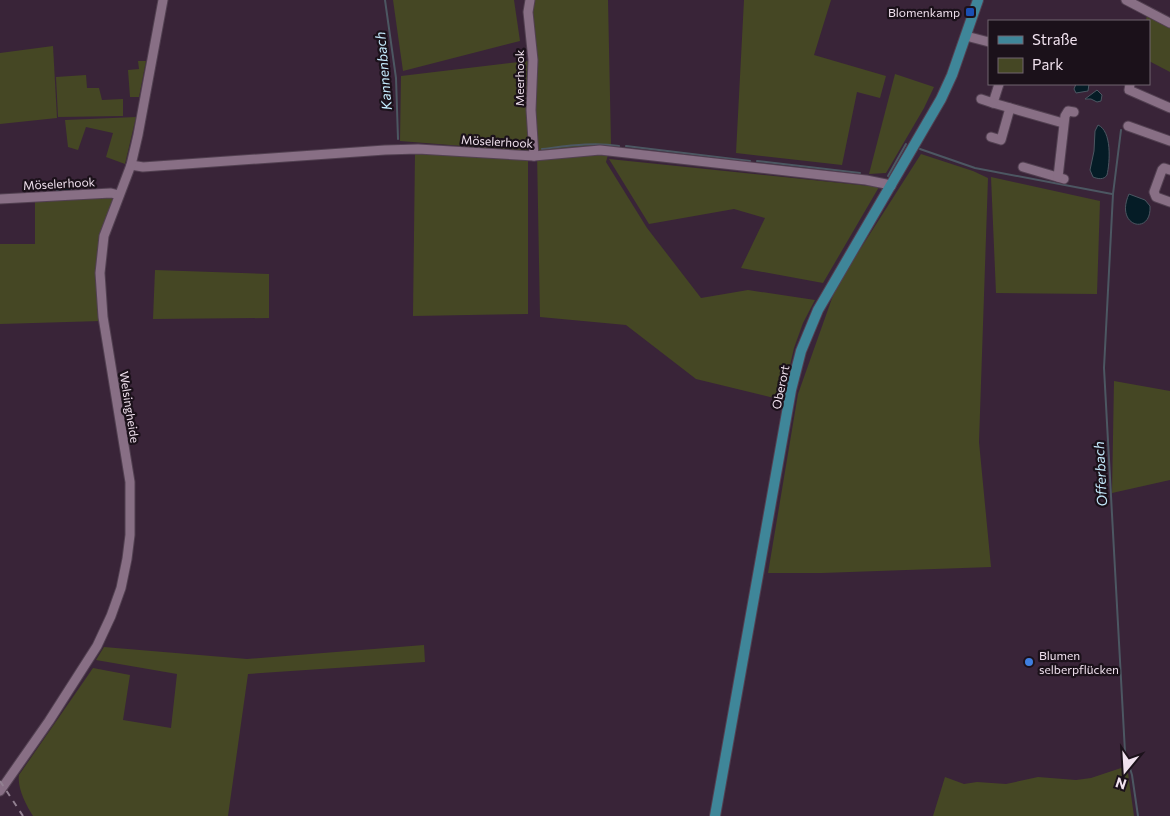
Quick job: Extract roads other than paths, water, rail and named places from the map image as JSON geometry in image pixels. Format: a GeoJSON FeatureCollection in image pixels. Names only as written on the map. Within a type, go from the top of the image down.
{"type":"FeatureCollection","features":[{"type":"Feature","properties":{"kind":"main road","name":"Oberort"},"geometry":{"type":"LineString","coordinates":[[714,816],[790,399],[801,351],[818,310],[941,99],[952,75],[978,0]]}},
{"type":"Feature","properties":{"kind":"street","name":"Welsingheide"},"geometry":{"type":"LineString","coordinates":[[0,791],[49,721],[97,646],[121,588],[127,559],[130,535],[130,482],[103,317],[100,273],[102,245],[130,165],[142,115],[163,0]]}},
{"type":"Feature","properties":{"kind":"street","name":"Meerhook"},"geometry":{"type":"LineString","coordinates":[[530,0],[528,12],[533,60],[531,110],[534,156]]}},
{"type":"Feature","properties":{"kind":"street"},"geometry":{"type":"LineString","coordinates":[[1126,0],[1170,23]]}},
{"type":"Feature","properties":{"kind":"street"},"geometry":{"type":"LineString","coordinates":[[966,36],[988,42]]}},
{"type":"Feature","properties":{"kind":"street"},"geometry":{"type":"LineString","coordinates":[[993,103],[999,85]]}},
{"type":"Feature","properties":{"kind":"street"},"geometry":{"type":"LineString","coordinates":[[1130,87],[1170,108]]}},
{"type":"Feature","properties":{"kind":"street"},"geometry":{"type":"LineString","coordinates":[[981,99],[1064,123]]}},
{"type":"Feature","properties":{"kind":"street"},"geometry":{"type":"LineString","coordinates":[[991,137],[1001,140],[1010,108]]}},
{"type":"Feature","properties":{"kind":"street"},"geometry":{"type":"LineString","coordinates":[[1023,167],[1061,178],[1064,123],[1066,113],[1074,112]]}},
{"type":"Feature","properties":{"kind":"street"},"geometry":{"type":"LineString","coordinates":[[1128,126],[1170,141]]}},
{"type":"Feature","properties":{"kind":"street","name":"Möselerhook"},"geometry":{"type":"LineString","coordinates":[[130,165],[143,167],[418,149],[534,156],[600,150],[866,180],[891,186]]}},
{"type":"Feature","properties":{"kind":"street"},"geometry":{"type":"LineString","coordinates":[[1170,170],[1164,168],[1162,170],[1154,192],[1156,196],[1170,202]]}},
{"type":"Feature","properties":{"kind":"street","name":"Möselerhook"},"geometry":{"type":"LineString","coordinates":[[0,199],[112,194],[119,196]]}},
{"type":"Feature","properties":{"kind":"water"},"geometry":{"type":"Polygon","coordinates":[[[1076,85],[1089,85],[1088,91],[1076,93],[1074,89],[1076,85]]]}},
{"type":"Feature","properties":{"kind":"water"},"geometry":{"type":"Polygon","coordinates":[[[1097,90],[1102,95],[1101,101],[1085,99],[1097,90]]]}},
{"type":"Feature","properties":{"kind":"water"},"geometry":{"type":"Polygon","coordinates":[[[1098,125],[1103,128],[1106,134],[1109,147],[1107,175],[1101,179],[1093,177],[1090,170],[1094,151],[1095,131],[1098,125]]]}},
{"type":"Feature","properties":{"kind":"water"},"geometry":{"type":"Polygon","coordinates":[[[60,183],[71,185],[71,191],[56,191],[56,185],[60,183]]]}},
{"type":"Feature","properties":{"kind":"water"},"geometry":{"type":"Polygon","coordinates":[[[1129,194],[1145,200],[1150,206],[1149,215],[1140,224],[1135,224],[1126,214],[1129,194]]]}},
{"type":"Feature","properties":{"kind":"waterway","name":"Kannenbach"},"geometry":{"type":"LineString","coordinates":[[385,0],[396,78],[398,139]]}},
{"type":"Feature","properties":{"kind":"waterway","name":"Offerbach"},"geometry":{"type":"LineString","coordinates":[[1121,130],[1113,194],[1104,368],[1125,752],[1132,775],[1138,816]]}},
{"type":"Feature","properties":{"kind":"waterway"},"geometry":{"type":"LineString","coordinates":[[542,149],[590,144],[619,146]]}},
{"type":"Feature","properties":{"kind":"waterway"},"geometry":{"type":"LineString","coordinates":[[888,176],[906,144]]}},
{"type":"Feature","properties":{"kind":"waterway"},"geometry":{"type":"LineString","coordinates":[[626,146],[750,161]]}},
{"type":"Feature","properties":{"kind":"waterway"},"geometry":{"type":"LineString","coordinates":[[920,149],[975,168],[1112,194]]}},
{"type":"Feature","properties":{"kind":"waterway"},"geometry":{"type":"LineString","coordinates":[[757,161],[860,173]]}},
{"type":"Feature","properties":{"kind":"railway"},"geometry":{"type":"LineString","coordinates":[[0,781],[23,816]]}},
{"type":"Feature","properties":{"kind":"place","name":"Blomenkamp"},"geometry":{"type":"Point","coordinates":[970,12]}},
{"type":"Feature","properties":{"kind":"place","name":"Blumen selberpflücken"},"geometry":{"type":"Point","coordinates":[1029,662]}}]}
